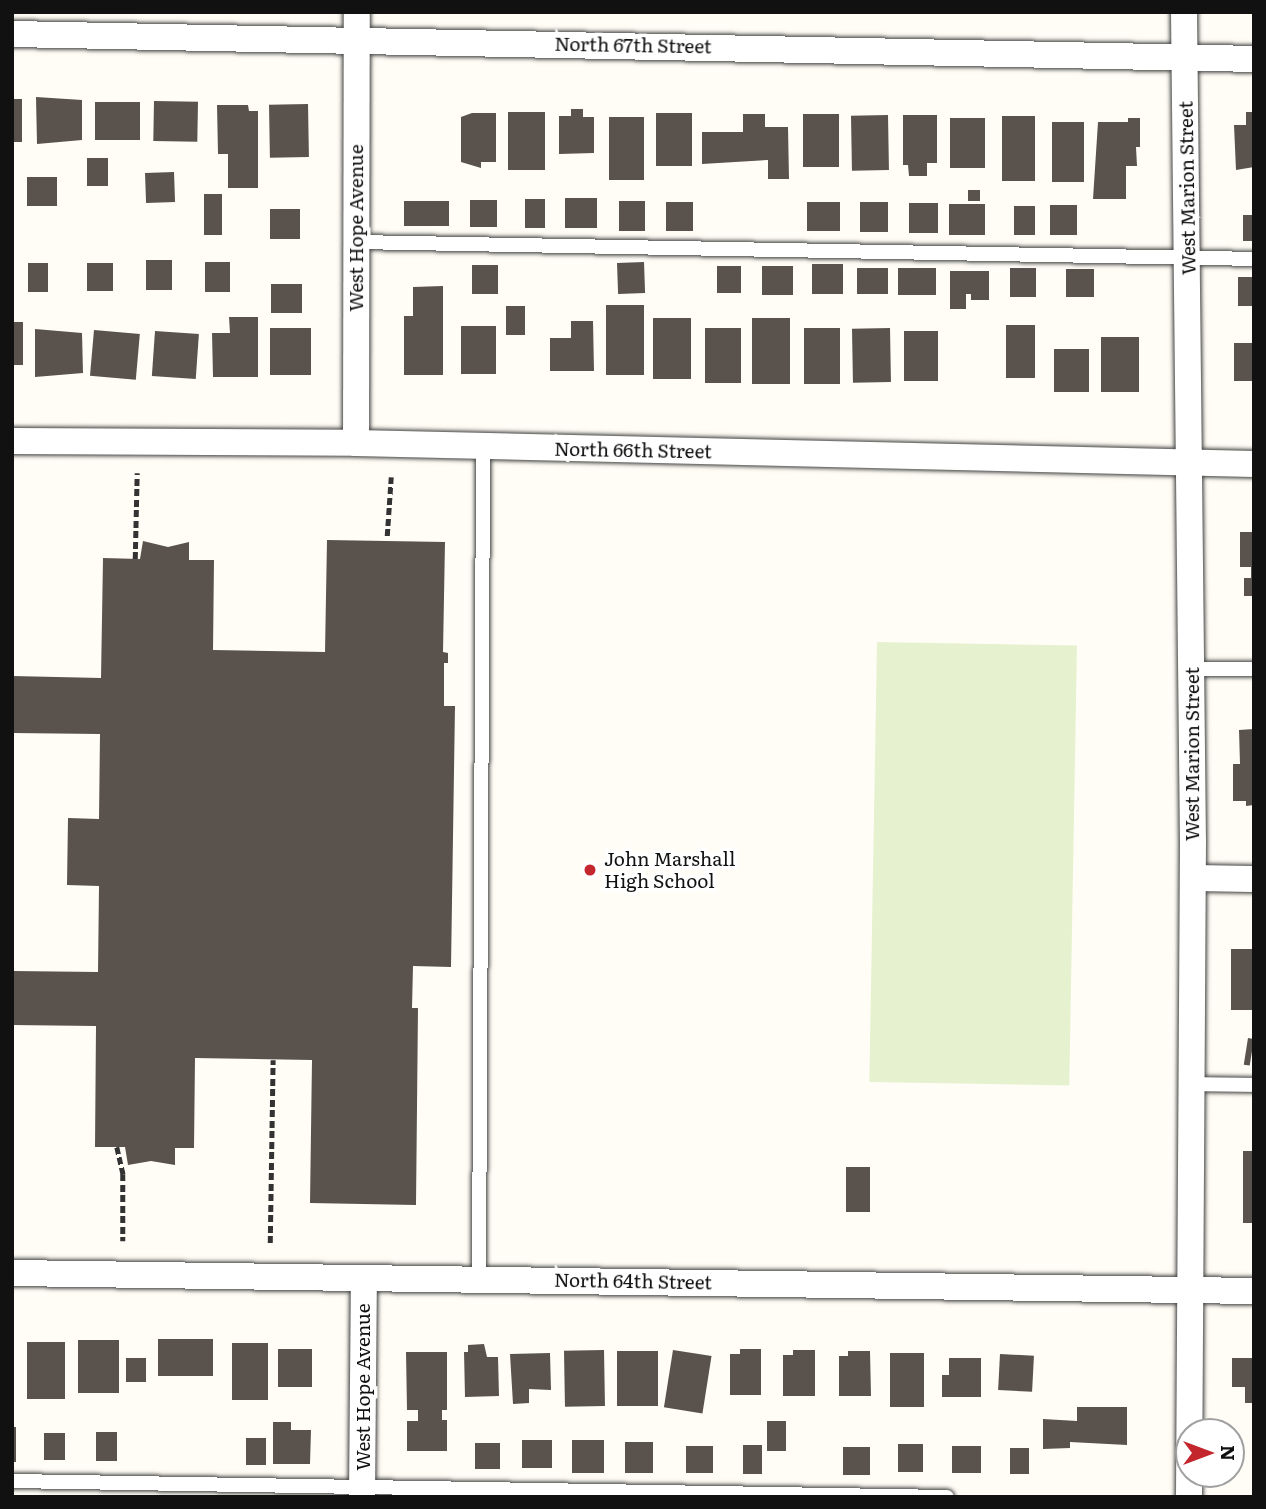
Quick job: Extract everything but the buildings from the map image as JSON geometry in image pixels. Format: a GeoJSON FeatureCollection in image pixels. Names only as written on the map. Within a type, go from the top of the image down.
{"type":"FeatureCollection","features":[{"type":"Feature","properties":{"kind":"street","name":"West Marion Street"},"geometry":{"type":"LineString","coordinates":[[1184,12],[1193,878],[1188,1290],[1189,1497]]}},
{"type":"Feature","properties":{"kind":"street","name":"North 67th Street"},"geometry":{"type":"LineString","coordinates":[[12,34],[357,25],[1254,60]]}},
{"type":"Feature","properties":{"kind":"street","name":"West Hope Avenue"},"geometry":{"type":"LineString","coordinates":[[356,443],[357,25]]}},
{"type":"Feature","properties":{"kind":"street","name":"North 66th Street"},"geometry":{"type":"LineString","coordinates":[[12,441],[356,443],[1254,464]]}},
{"type":"Feature","properties":{"kind":"street"},"geometry":{"type":"LineString","coordinates":[[1193,878],[1254,879]]}},
{"type":"Feature","properties":{"kind":"street","name":"North 64th Street"},"geometry":{"type":"LineString","coordinates":[[12,1273],[1254,1291]]}},
{"type":"Feature","properties":{"kind":"street","name":"West Hope Avenue"},"geometry":{"type":"LineString","coordinates":[[362,1491],[364,1278]]}},
{"type":"Feature","properties":{"kind":"lane"},"geometry":{"type":"LineString","coordinates":[[356,242],[1254,259]]}},
{"type":"Feature","properties":{"kind":"lane"},"geometry":{"type":"LineString","coordinates":[[479,1279],[483,446]]}},
{"type":"Feature","properties":{"kind":"lane"},"geometry":{"type":"LineString","coordinates":[[1191,668],[1254,669]]}},
{"type":"Feature","properties":{"kind":"lane"},"geometry":{"type":"LineString","coordinates":[[1190,1084],[1254,1084]]}},
{"type":"Feature","properties":{"kind":"lane"},"geometry":{"type":"LineString","coordinates":[[12,1481],[362,1491],[947,1497]]}},
{"type":"Feature","properties":{"kind":"path"},"geometry":{"type":"LineString","coordinates":[[135,559],[137,473]]}},
{"type":"Feature","properties":{"kind":"path"},"geometry":{"type":"LineString","coordinates":[[387,536],[391,477]]}},
{"type":"Feature","properties":{"kind":"path"},"geometry":{"type":"LineString","coordinates":[[270,1243],[273,1060]]}},
{"type":"Feature","properties":{"kind":"path"},"geometry":{"type":"LineString","coordinates":[[117,1147],[123,1174],[123,1241]]}},
{"type":"Feature","properties":{"kind":"green space"},"geometry":{"type":"Polygon","coordinates":[[[877,642],[1077,645],[1069,1085],[869,1082],[877,642]]]}},
{"type":"Feature","properties":{"kind":"place","name":"John Marshall High School"},"geometry":{"type":"Point","coordinates":[590,870]}}]}
